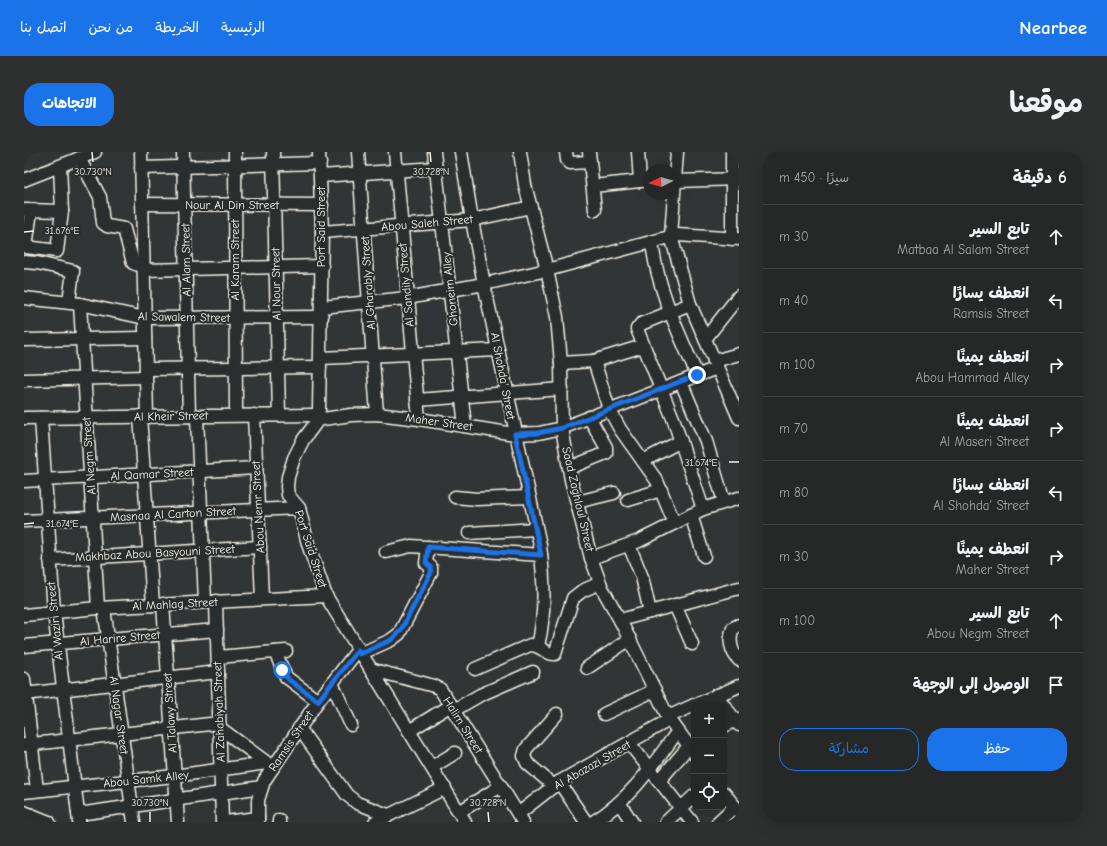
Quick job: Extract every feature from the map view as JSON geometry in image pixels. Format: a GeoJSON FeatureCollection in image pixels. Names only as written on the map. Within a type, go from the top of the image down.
{"type":"FeatureCollection","features":[{"type":"Feature","properties":{"kind":"street"},"geometry":{"type":"LineString","coordinates":[[24,180],[95,152]]}},
{"type":"Feature","properties":{"kind":"street","name":"Al Talawy Street"},"geometry":{"type":"LineString","coordinates":[[141,152],[146,338],[144,474],[150,554],[158,605],[165,634],[178,822]]}},
{"type":"Feature","properties":{"kind":"street","name":"Al Alam Street"},"geometry":{"type":"LineString","coordinates":[[184,152],[188,368],[200,471],[202,513]]}},
{"type":"Feature","properties":{"kind":"street","name":"Al Karam Street"},"geometry":{"type":"LineString","coordinates":[[235,152],[236,415]]}},
{"type":"Feature","properties":{"kind":"street","name":"Al Nour Street"},"geometry":{"type":"LineString","coordinates":[[273,152],[279,415]]}},
{"type":"Feature","properties":{"kind":"street","name":"Al Gharably Street"},"geometry":{"type":"LineString","coordinates":[[358,152],[377,414]]}},
{"type":"Feature","properties":{"kind":"street","name":"Al Sandily Street"},"geometry":{"type":"LineString","coordinates":[[395,152],[419,419]]}},
{"type":"Feature","properties":{"kind":"street","name":"Ghoneim Alley"},"geometry":{"type":"LineString","coordinates":[[434,152],[465,426]]}},
{"type":"Feature","properties":{"kind":"street","name":"Al Shohda' Street"},"geometry":{"type":"LineString","coordinates":[[461,152],[484,284],[541,555],[544,615],[538,646]]}},
{"type":"Feature","properties":{"kind":"street","name":"Saad Zaghloul Street"},"geometry":{"type":"LineString","coordinates":[[520,152],[531,207],[557,317],[561,363],[562,428],[569,468],[591,558],[600,583],[630,639],[669,719],[691,747]]}},
{"type":"Feature","properties":{"kind":"street"},"geometry":{"type":"LineString","coordinates":[[566,152],[567,160],[570,163],[589,157],[595,210]]}},
{"type":"Feature","properties":{"kind":"street"},"geometry":{"type":"LineString","coordinates":[[638,152],[643,172]]}},
{"type":"Feature","properties":{"kind":"street"},"geometry":{"type":"LineString","coordinates":[[676,164],[677,152]]}},
{"type":"Feature","properties":{"kind":"street"},"geometry":{"type":"LineString","coordinates":[[732,152],[736,179],[735,239]]}},
{"type":"Feature","properties":{"kind":"street"},"geometry":{"type":"LineString","coordinates":[[80,158],[100,197],[103,223],[107,226],[124,228],[133,263],[144,268],[186,269],[322,266]]}},
{"type":"Feature","properties":{"kind":"street"},"geometry":{"type":"LineString","coordinates":[[141,168],[274,164],[320,158]]}},
{"type":"Feature","properties":{"kind":"street","name":"Port Said Street"},"geometry":{"type":"LineString","coordinates":[[320,158],[322,205],[322,312],[321,363],[317,418],[294,458],[286,488],[288,495],[299,508],[308,544],[326,596],[359,652],[462,817]]}},
{"type":"Feature","properties":{"kind":"street"},"geometry":{"type":"LineString","coordinates":[[60,166],[62,211],[59,247],[55,252],[26,247],[28,210],[62,211]]}},
{"type":"Feature","properties":{"kind":"street"},"geometry":{"type":"LineString","coordinates":[[321,176],[436,168]]}},
{"type":"Feature","properties":{"kind":"street"},"geometry":{"type":"LineString","coordinates":[[679,178],[736,179]]}},
{"type":"Feature","properties":{"kind":"street"},"geometry":{"type":"LineString","coordinates":[[593,186],[643,180]]}},
{"type":"Feature","properties":{"kind":"street"},"geometry":{"type":"LineString","coordinates":[[673,200],[671,236],[690,304],[739,418]]}},
{"type":"Feature","properties":{"kind":"street","name":"Nour Al Din Street"},"geometry":{"type":"LineString","coordinates":[[142,204],[322,205]]}},
{"type":"Feature","properties":{"kind":"street","name":"Abou Saleh Street"},"geometry":{"type":"LineString","coordinates":[[322,232],[472,220],[531,207]]}},
{"type":"Feature","properties":{"kind":"street","name":"Al Sawalem Street"},"geometry":{"type":"LineString","coordinates":[[24,298],[75,303],[145,318],[277,317],[322,312],[369,302],[450,291],[547,270],[671,236],[683,235],[735,239]]}},
{"type":"Feature","properties":{"kind":"street"},"geometry":{"type":"LineString","coordinates":[[652,242],[655,262],[671,312],[697,375]]}},
{"type":"Feature","properties":{"kind":"street","name":"Al Negm Street"},"geometry":{"type":"LineString","coordinates":[[24,262],[37,263],[73,271],[75,303],[82,339],[95,557],[101,608]]}},
{"type":"Feature","properties":{"kind":"street"},"geometry":{"type":"LineString","coordinates":[[705,338],[739,296]]}},
{"type":"Feature","properties":{"kind":"street"},"geometry":{"type":"LineString","coordinates":[[690,304],[639,325],[637,329],[681,440],[703,509]]}},
{"type":"Feature","properties":{"kind":"street"},"geometry":{"type":"LineString","coordinates":[[24,340],[146,338]]}},
{"type":"Feature","properties":{"kind":"street"},"geometry":{"type":"LineString","coordinates":[[561,363],[594,361],[643,346]]}},
{"type":"Feature","properties":{"kind":"street"},"geometry":{"type":"LineString","coordinates":[[24,380],[84,378],[188,368],[278,368],[373,356],[498,350]]}},
{"type":"Feature","properties":{"kind":"street","name":"Maher Street"},"geometry":{"type":"LineString","coordinates":[[317,418],[377,414],[515,434],[538,433],[562,428],[681,382],[739,354]]}},
{"type":"Feature","properties":{"kind":"street"},"geometry":{"type":"LineString","coordinates":[[594,361],[609,409],[620,429],[643,461],[661,490],[674,522]]}},
{"type":"Feature","properties":{"kind":"street"},"geometry":{"type":"LineString","coordinates":[[681,382],[706,441],[724,502]]}},
{"type":"Feature","properties":{"kind":"street"},"geometry":{"type":"LineString","coordinates":[[417,400],[562,389]]}},
{"type":"Feature","properties":{"kind":"street","name":"Abou Nemr Street"},"geometry":{"type":"LineString","coordinates":[[254,415],[262,599]]}},
{"type":"Feature","properties":{"kind":"street","name":"Al Kheir Street"},"geometry":{"type":"LineString","coordinates":[[24,418],[279,415],[317,418]]}},
{"type":"Feature","properties":{"kind":"street"},"geometry":{"type":"LineString","coordinates":[[569,468],[605,455],[607,451],[589,417]]}},
{"type":"Feature","properties":{"kind":"street","name":"Al Waziri Street"},"geometry":{"type":"LineString","coordinates":[[41,418],[54,612],[62,690],[79,818]]}},
{"type":"Feature","properties":{"kind":"street"},"geometry":{"type":"LineString","coordinates":[[643,461],[681,440]]}},
{"type":"Feature","properties":{"kind":"street","name":"Al Qamar Street"},"geometry":{"type":"LineString","coordinates":[[24,481],[256,468]]}},
{"type":"Feature","properties":{"kind":"street"},"geometry":{"type":"LineString","coordinates":[[628,500],[661,490]]}},
{"type":"Feature","properties":{"kind":"street"},"geometry":{"type":"LineString","coordinates":[[577,502],[614,493]]}},
{"type":"Feature","properties":{"kind":"street"},"geometry":{"type":"LineString","coordinates":[[455,497],[477,499],[529,497]]}},
{"type":"Feature","properties":{"kind":"street"},"geometry":{"type":"LineString","coordinates":[[591,558],[629,545],[703,509],[739,498]]}},
{"type":"Feature","properties":{"kind":"street","name":"Masnaa Al Carton Street"},"geometry":{"type":"LineString","coordinates":[[24,521],[299,508]]}},
{"type":"Feature","properties":{"kind":"street","name":"Al Zahabiyah Street"},"geometry":{"type":"LineString","coordinates":[[202,513],[203,550],[210,602],[217,630],[222,822]]}},
{"type":"Feature","properties":{"kind":"street"},"geometry":{"type":"LineString","coordinates":[[691,515],[704,556]]}},
{"type":"Feature","properties":{"kind":"street"},"geometry":{"type":"LineString","coordinates":[[469,533],[536,529]]}},
{"type":"Feature","properties":{"kind":"street"},"geometry":{"type":"LineString","coordinates":[[629,545],[642,577],[650,612]]}},
{"type":"Feature","properties":{"kind":"street","name":"Makhbaz Abou Basyouni Street"},"geometry":{"type":"LineString","coordinates":[[50,560],[260,547]]}},
{"type":"Feature","properties":{"kind":"street"},"geometry":{"type":"LineString","coordinates":[[386,552],[405,547],[428,547],[541,555]]}},
{"type":"Feature","properties":{"kind":"street"},"geometry":{"type":"LineString","coordinates":[[359,652],[391,640],[401,630],[431,573],[431,567],[426,563],[428,547]]}},
{"type":"Feature","properties":{"kind":"street"},"geometry":{"type":"LineString","coordinates":[[475,668],[530,645],[538,646],[551,654],[556,653],[573,598],[582,591],[600,583]]}},
{"type":"Feature","properties":{"kind":"street"},"geometry":{"type":"LineString","coordinates":[[620,620],[675,605],[738,592]]}},
{"type":"Feature","properties":{"kind":"street","name":"Al Mahlag Street"},"geometry":{"type":"LineString","coordinates":[[24,615],[101,608],[326,596]]}},
{"type":"Feature","properties":{"kind":"street"},"geometry":{"type":"LineString","coordinates":[[675,605],[692,644]]}},
{"type":"Feature","properties":{"kind":"street","name":"Al Nagar Street"},"geometry":{"type":"LineString","coordinates":[[101,608],[108,639],[115,684],[134,822]]}},
{"type":"Feature","properties":{"kind":"street"},"geometry":{"type":"LineString","coordinates":[[739,625],[733,628],[731,632],[732,650],[739,660]]}},
{"type":"Feature","properties":{"kind":"street","name":"Al Harire Street"},"geometry":{"type":"LineString","coordinates":[[24,646],[217,630]]}},
{"type":"Feature","properties":{"kind":"street"},"geometry":{"type":"LineString","coordinates":[[587,668],[630,639]]}},
{"type":"Feature","properties":{"kind":"street"},"geometry":{"type":"LineString","coordinates":[[218,656],[280,651],[286,677],[318,701]]}},
{"type":"Feature","properties":{"kind":"street","name":"Ramsis Street"},"geometry":{"type":"LineString","coordinates":[[258,820],[258,800],[270,765],[332,683],[359,652]]}},
{"type":"Feature","properties":{"kind":"street","name":"Halim Street"},"geometry":{"type":"LineString","coordinates":[[370,669],[434,686],[440,689],[521,818]]}},
{"type":"Feature","properties":{"kind":"street"},"geometry":{"type":"LineString","coordinates":[[25,694],[218,672]]}},
{"type":"Feature","properties":{"kind":"street"},"geometry":{"type":"LineString","coordinates":[[409,731],[452,708],[533,672]]}},
{"type":"Feature","properties":{"kind":"street"},"geometry":{"type":"LineString","coordinates":[[24,679],[28,744],[37,790]]}},
{"type":"Feature","properties":{"kind":"street"},"geometry":{"type":"LineString","coordinates":[[332,683],[351,725]]}},
{"type":"Feature","properties":{"kind":"street","name":"Al Abazazi Street"},"geometry":{"type":"LineString","coordinates":[[701,702],[739,686]]}},
{"type":"Feature","properties":{"kind":"street"},"geometry":{"type":"LineString","coordinates":[[604,714],[655,690]]}},
{"type":"Feature","properties":{"kind":"street"},"geometry":{"type":"LineString","coordinates":[[716,695],[738,721],[727,725]]}},
{"type":"Feature","properties":{"kind":"street","name":"Al Abazazi Street"},"geometry":{"type":"LineString","coordinates":[[521,818],[556,784],[691,707]]}},
{"type":"Feature","properties":{"kind":"street"},"geometry":{"type":"LineString","coordinates":[[557,714],[526,749],[524,756],[527,763],[556,784],[586,822]]}},
{"type":"Feature","properties":{"kind":"street"},"geometry":{"type":"LineString","coordinates":[[28,744],[68,738],[171,727],[219,725],[270,765]]}},
{"type":"Feature","properties":{"kind":"street"},"geometry":{"type":"LineString","coordinates":[[299,728],[347,795],[357,803],[393,816]]}},
{"type":"Feature","properties":{"kind":"street"},"geometry":{"type":"LineString","coordinates":[[593,822],[620,804],[650,770],[678,731]]}},
{"type":"Feature","properties":{"kind":"street"},"geometry":{"type":"LineString","coordinates":[[629,743],[692,822]]}},
{"type":"Feature","properties":{"kind":"street"},"geometry":{"type":"LineString","coordinates":[[659,781],[691,749]]}},
{"type":"Feature","properties":{"kind":"street"},"geometry":{"type":"LineString","coordinates":[[432,768],[455,753]]}},
{"type":"Feature","properties":{"kind":"street","name":"Abou Samk Alley"},"geometry":{"type":"LineString","coordinates":[[24,792],[174,776],[221,769],[270,765]]}},
{"type":"Feature","properties":{"kind":"street"},"geometry":{"type":"LineString","coordinates":[[462,817],[501,786]]}},
{"type":"Feature","properties":{"kind":"street"},"geometry":{"type":"LineString","coordinates":[[79,818],[132,806],[262,787]]}},
{"type":"Feature","properties":{"kind":"street"},"geometry":{"type":"LineString","coordinates":[[375,822],[393,816],[445,788]]}},
{"type":"Feature","properties":{"kind":"street"},"geometry":{"type":"LineString","coordinates":[[718,822],[737,809],[727,796]]}},
{"type":"Feature","properties":{"kind":"street"},"geometry":{"type":"LineString","coordinates":[[666,822],[691,799]]}},
{"type":"Feature","properties":{"kind":"street"},"geometry":{"type":"LineString","coordinates":[[620,804],[627,820]]}},
{"type":"Feature","properties":{"kind":"street"},"geometry":{"type":"LineString","coordinates":[[24,812],[49,822]]}},
{"type":"Feature","properties":{"kind":"street"},"geometry":{"type":"LineString","coordinates":[[225,822],[258,820]]}},
{"type":"Feature","properties":{"kind":"route"},"geometry":{"type":"LineString","coordinates":[[282,670],[289,680],[318,701],[358,650],[360,654],[395,638],[399,634],[432,571],[431,567],[426,563],[428,547],[541,555],[515,434],[538,433],[562,428],[697,375]]}}]}
